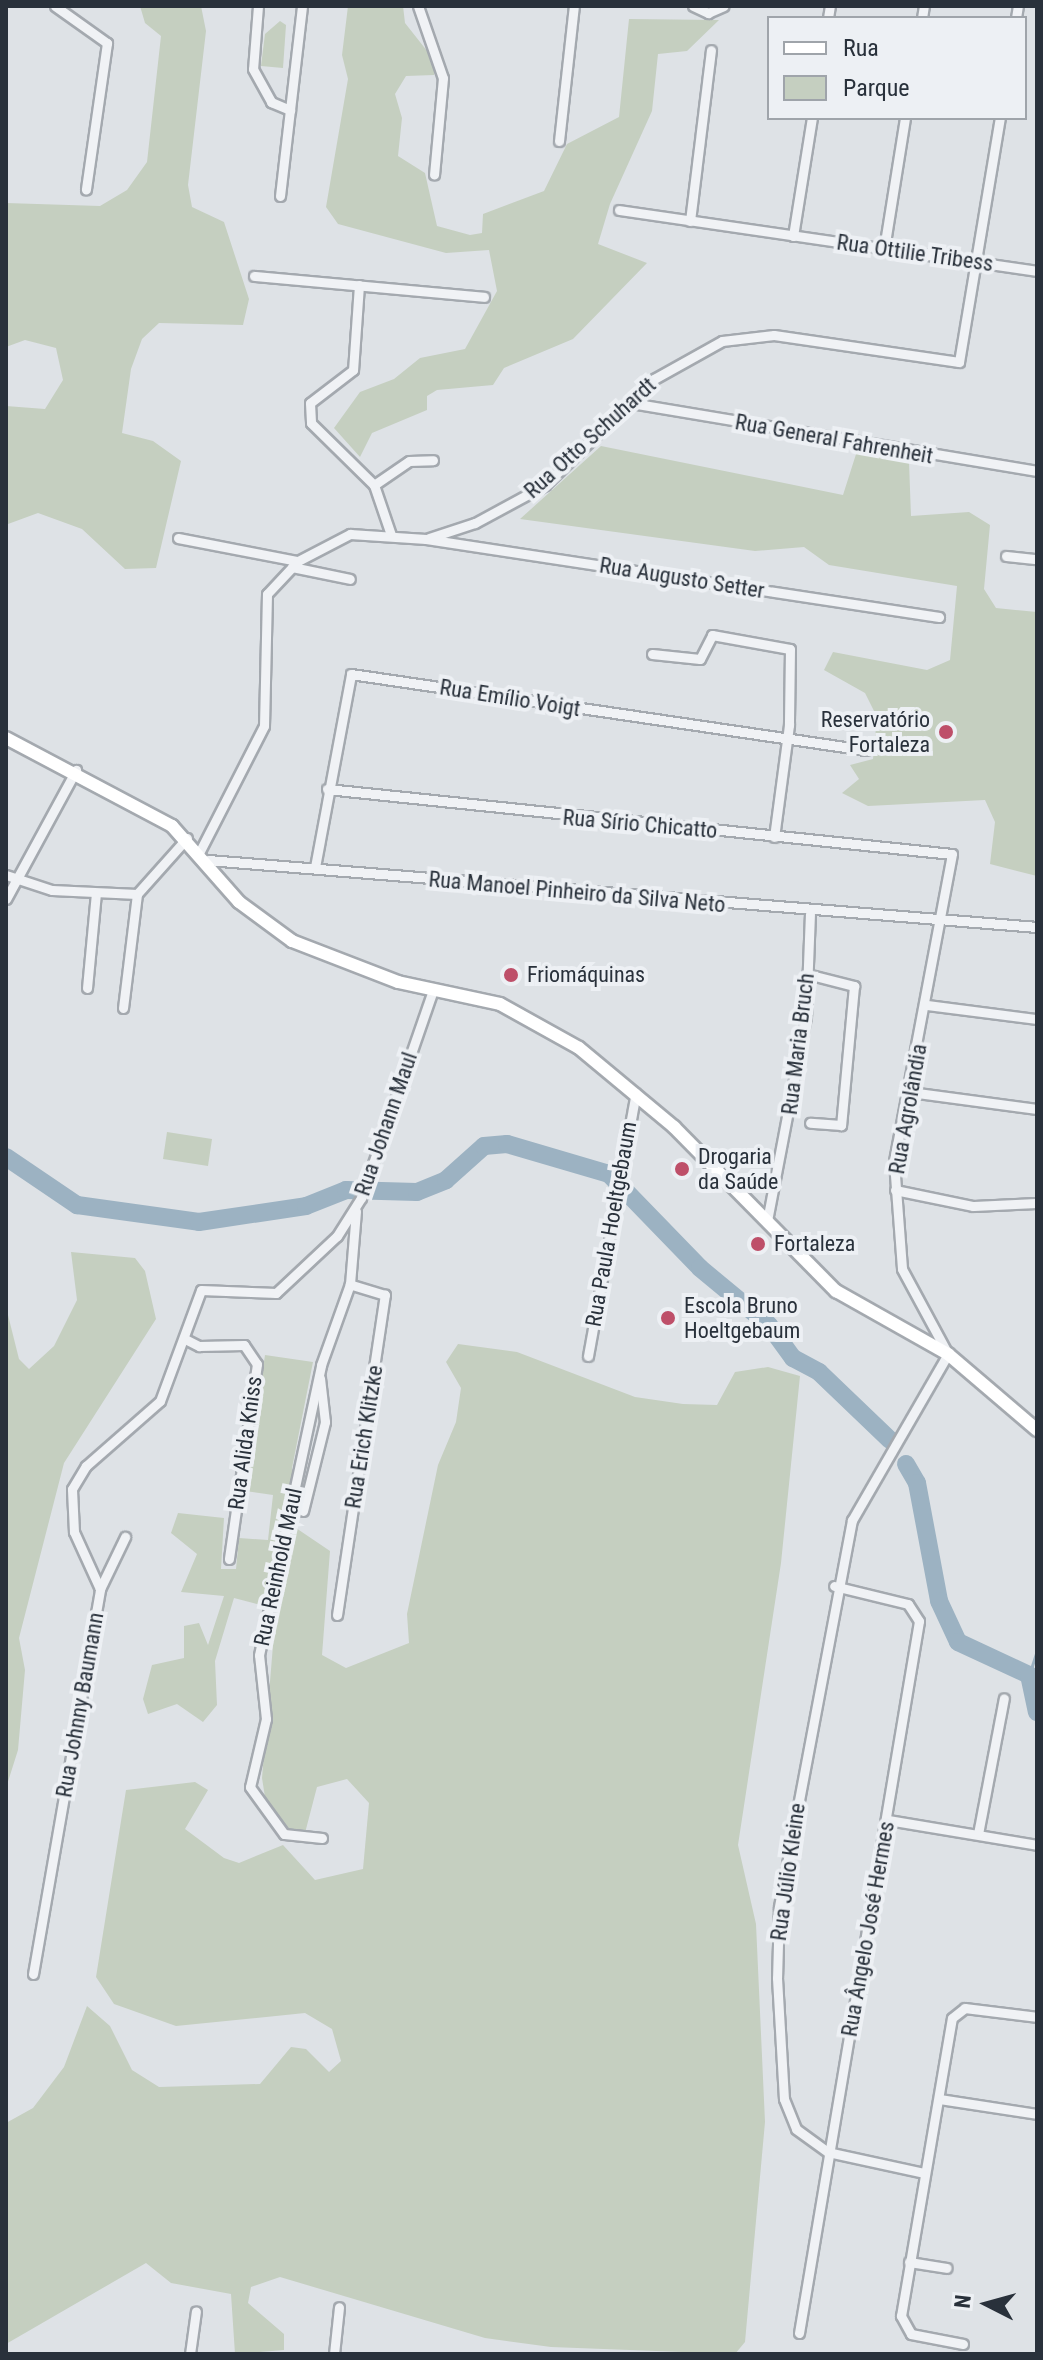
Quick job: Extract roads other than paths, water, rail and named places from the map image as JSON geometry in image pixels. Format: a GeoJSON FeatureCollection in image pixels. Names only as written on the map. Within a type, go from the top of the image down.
{"type":"FeatureCollection","features":[{"type":"Feature","properties":{"kind":"main road"},"geometry":{"type":"LineString","coordinates":[[6,738],[76,770],[187,838],[239,902],[283,937],[366,972],[519,1012],[636,1093],[854,1306],[948,1354],[1037,1430]]}},
{"type":"Feature","properties":{"kind":"street"},"geometry":{"type":"LineString","coordinates":[[55,6],[107,43],[86,189]]}},
{"type":"Feature","properties":{"kind":"street"},"geometry":{"type":"LineString","coordinates":[[258,6],[253,69],[271,102],[290,110]]}},
{"type":"Feature","properties":{"kind":"street"},"geometry":{"type":"LineString","coordinates":[[280,196],[302,6]]}},
{"type":"Feature","properties":{"kind":"street"},"geometry":{"type":"LineString","coordinates":[[418,6],[443,78],[434,175]]}},
{"type":"Feature","properties":{"kind":"street"},"geometry":{"type":"LineString","coordinates":[[559,141],[574,6]]}},
{"type":"Feature","properties":{"kind":"street"},"geometry":{"type":"LineString","coordinates":[[693,6],[708,13],[724,6]]}},
{"type":"Feature","properties":{"kind":"street"},"geometry":{"type":"LineString","coordinates":[[690,221],[711,50]]}},
{"type":"Feature","properties":{"kind":"street"},"geometry":{"type":"LineString","coordinates":[[793,236],[812,120]]}},
{"type":"Feature","properties":{"kind":"street"},"geometry":{"type":"LineString","coordinates":[[884,249],[905,120]]}},
{"type":"Feature","properties":{"kind":"street"},"geometry":{"type":"LineString","coordinates":[[977,262],[1000,120]]}},
{"type":"Feature","properties":{"kind":"street","name":"Rua Ottilie Tribess"},"geometry":{"type":"LineString","coordinates":[[619,210],[1037,271]]}},
{"type":"Feature","properties":{"kind":"street","name":"Rua Otto Schuhardt"},"geometry":{"type":"LineString","coordinates":[[426,539],[534,492],[677,360],[746,336],[959,362],[977,262]]}},
{"type":"Feature","properties":{"kind":"street"},"geometry":{"type":"LineString","coordinates":[[254,276],[484,297]]}},
{"type":"Feature","properties":{"kind":"street"},"geometry":{"type":"LineString","coordinates":[[359,285],[352,375],[309,408],[315,430],[374,485],[391,535]]}},
{"type":"Feature","properties":{"kind":"street","name":"Rua General Fahrenheit"},"geometry":{"type":"LineString","coordinates":[[631,403],[1037,471]]}},
{"type":"Feature","properties":{"kind":"street"},"geometry":{"type":"LineString","coordinates":[[374,485],[409,461],[433,460]]}},
{"type":"Feature","properties":{"kind":"street"},"geometry":{"type":"LineString","coordinates":[[204,856],[264,726],[262,612],[267,594],[295,564],[350,534],[426,539]]}},
{"type":"Feature","properties":{"kind":"street"},"geometry":{"type":"LineString","coordinates":[[178,538],[350,579]]}},
{"type":"Feature","properties":{"kind":"street","name":"Rua Augusto Setter"},"geometry":{"type":"LineString","coordinates":[[426,539],[939,617]]}},
{"type":"Feature","properties":{"kind":"street"},"geometry":{"type":"LineString","coordinates":[[1006,556],[1037,559]]}},
{"type":"Feature","properties":{"kind":"street"},"geometry":{"type":"LineString","coordinates":[[652,654],[701,659],[712,635],[790,649],[788,737],[774,837]]}},
{"type":"Feature","properties":{"kind":"street","name":"Rua Emílio Voigt"},"geometry":{"type":"LineString","coordinates":[[315,867],[327,789],[351,674],[865,750]]}},
{"type":"Feature","properties":{"kind":"street"},"geometry":{"type":"LineString","coordinates":[[6,899],[76,770]]}},
{"type":"Feature","properties":{"kind":"street","name":"Rua Sírio Chicatto"},"geometry":{"type":"LineString","coordinates":[[327,789],[952,854]]}},
{"type":"Feature","properties":{"kind":"street"},"geometry":{"type":"LineString","coordinates":[[123,1008],[137,894],[187,838]]}},
{"type":"Feature","properties":{"kind":"street","name":"Rua Agrolândia"},"geometry":{"type":"LineString","coordinates":[[948,1354],[902,1269],[895,1190],[910,1092],[945,920],[952,854]]}},
{"type":"Feature","properties":{"kind":"street","name":"Rua Manoel Pinheiro da Silva Neto"},"geometry":{"type":"LineString","coordinates":[[204,856],[810,914],[1037,927]]}},
{"type":"Feature","properties":{"kind":"street"},"geometry":{"type":"LineString","coordinates":[[7,875],[18,880],[96,893],[137,894]]}},
{"type":"Feature","properties":{"kind":"street"},"geometry":{"type":"LineString","coordinates":[[87,988],[96,893]]}},
{"type":"Feature","properties":{"kind":"street","name":"Rua Maria Bruch"},"geometry":{"type":"LineString","coordinates":[[767,1221],[792,1110],[807,974],[810,914]]}},
{"type":"Feature","properties":{"kind":"street"},"geometry":{"type":"LineString","coordinates":[[807,974],[854,986],[841,1125],[810,1123]]}},
{"type":"Feature","properties":{"kind":"street","name":"Rua Johann Maul"},"geometry":{"type":"LineString","coordinates":[[185,1339],[201,1290],[285,1288],[358,1203],[433,990]]}},
{"type":"Feature","properties":{"kind":"street"},"geometry":{"type":"LineString","coordinates":[[927,1005],[1037,1019]]}},
{"type":"Feature","properties":{"kind":"street"},"geometry":{"type":"LineString","coordinates":[[910,1092],[1037,1109]]}},
{"type":"Feature","properties":{"kind":"street","name":"Rua Paula Hoeltgebaum"},"geometry":{"type":"LineString","coordinates":[[588,1356],[619,1169],[636,1093]]}},
{"type":"Feature","properties":{"kind":"street"},"geometry":{"type":"LineString","coordinates":[[895,1190],[986,1207],[1037,1203]]}},
{"type":"Feature","properties":{"kind":"street","name":"Rua Reinhold Maul"},"geometry":{"type":"LineString","coordinates":[[322,1838],[284,1834],[250,1787],[266,1719],[259,1655],[320,1378],[350,1284],[358,1203]]}},
{"type":"Feature","properties":{"kind":"street","name":"Rua Erich Klitzke"},"geometry":{"type":"LineString","coordinates":[[337,1615],[385,1295],[350,1284]]}},
{"type":"Feature","properties":{"kind":"street","name":"Rua Alida Kniss"},"geometry":{"type":"LineString","coordinates":[[185,1339],[199,1346],[244,1345],[257,1364],[229,1559]]}},
{"type":"Feature","properties":{"kind":"street","name":"Rua Johnny Baumann"},"geometry":{"type":"LineString","coordinates":[[33,1974],[100,1589],[74,1532],[72,1489],[86,1466],[154,1409],[185,1339]]}},
{"type":"Feature","properties":{"kind":"street","name":"Rua Júlio Kleine"},"geometry":{"type":"LineString","coordinates":[[828,2152],[787,2114],[777,1978],[779,1908],[834,1586],[858,1504],[948,1354]]}},
{"type":"Feature","properties":{"kind":"street"},"geometry":{"type":"LineString","coordinates":[[303,1511],[325,1422],[327,1388],[320,1378]]}},
{"type":"Feature","properties":{"kind":"street"},"geometry":{"type":"LineString","coordinates":[[100,1589],[125,1537]]}},
{"type":"Feature","properties":{"kind":"street","name":"Rua Ângelo José Hermes"},"geometry":{"type":"LineString","coordinates":[[799,2333],[888,1820],[919,1621],[908,1604],[834,1586]]}},
{"type":"Feature","properties":{"kind":"street"},"geometry":{"type":"LineString","coordinates":[[978,1834],[1004,1698]]}},
{"type":"Feature","properties":{"kind":"street"},"geometry":{"type":"LineString","coordinates":[[888,1820],[1037,1845]]}},
{"type":"Feature","properties":{"kind":"street"},"geometry":{"type":"LineString","coordinates":[[963,2344],[903,2326],[909,2262],[924,2173],[957,2011],[1037,2017]]}},
{"type":"Feature","properties":{"kind":"street"},"geometry":{"type":"LineString","coordinates":[[939,2099],[1037,2114]]}},
{"type":"Feature","properties":{"kind":"street"},"geometry":{"type":"LineString","coordinates":[[828,2152],[924,2173]]}},
{"type":"Feature","properties":{"kind":"street"},"geometry":{"type":"LineString","coordinates":[[909,2262],[947,2268]]}},
{"type":"Feature","properties":{"kind":"street"},"geometry":{"type":"LineString","coordinates":[[334,2354],[339,2307]]}},
{"type":"Feature","properties":{"kind":"street"},"geometry":{"type":"LineString","coordinates":[[190,2354],[196,2311]]}},
{"type":"Feature","properties":{"kind":"waterway"},"geometry":{"type":"LineString","coordinates":[[6,1157],[77,1205],[199,1222],[306,1206],[346,1190],[417,1192],[446,1180],[484,1146],[507,1144],[609,1174],[700,1268],[769,1325],[793,1358],[819,1372],[890,1440]]}},
{"type":"Feature","properties":{"kind":"waterway"},"geometry":{"type":"LineString","coordinates":[[906,1464],[917,1483],[939,1601],[958,1642],[1029,1675],[1037,1712]]}},
{"type":"Feature","properties":{"kind":"waterway"},"geometry":{"type":"LineString","coordinates":[[1029,1675],[1037,1650]]}},
{"type":"Feature","properties":{"kind":"place","name":"Reservatório Fortaleza"},"geometry":{"type":"Point","coordinates":[946,732]}},
{"type":"Feature","properties":{"kind":"place","name":"Friomáquinas"},"geometry":{"type":"Point","coordinates":[511,975]}},
{"type":"Feature","properties":{"kind":"place","name":"Drogaria da Saúde"},"geometry":{"type":"Point","coordinates":[682,1169]}},
{"type":"Feature","properties":{"kind":"place","name":"Fortaleza"},"geometry":{"type":"Point","coordinates":[758,1244]}},
{"type":"Feature","properties":{"kind":"place","name":"Escola Bruno Hoeltgebaum"},"geometry":{"type":"Point","coordinates":[668,1318]}}]}
